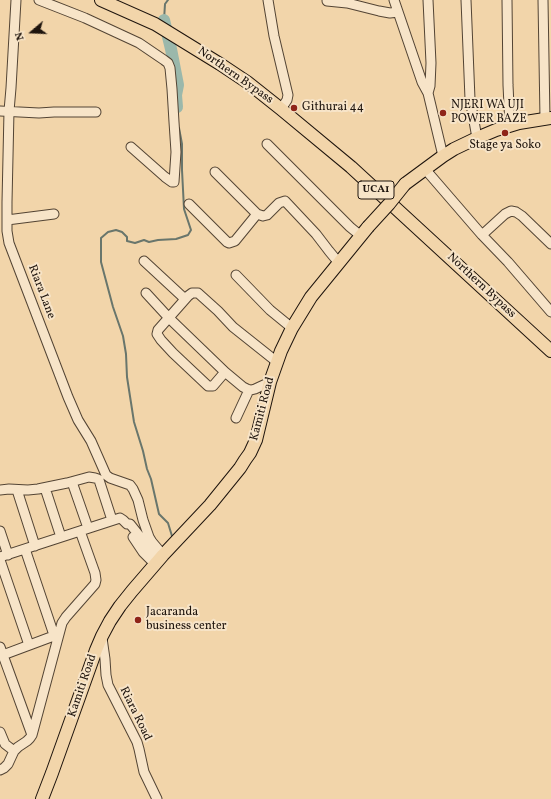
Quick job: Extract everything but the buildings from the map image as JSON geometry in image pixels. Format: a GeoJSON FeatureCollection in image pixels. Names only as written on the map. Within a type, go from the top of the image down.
{"type":"FeatureCollection","features":[{"type":"Feature","properties":{"kind":"main road","name":"Northern Bypass"},"geometry":{"type":"LineString","coordinates":[[101,0],[155,24],[247,82],[351,167],[551,351]]}},
{"type":"Feature","properties":{"kind":"main road","name":"Kamiti Road"},"geometry":{"type":"LineString","coordinates":[[42,799],[102,636],[120,606],[159,559],[210,505],[248,456],[256,440],[270,382],[281,351],[292,328],[311,297],[405,184],[443,156],[477,138],[510,126],[548,118]]}},
{"type":"Feature","properties":{"kind":"street","name":"Riara Lane"},"geometry":{"type":"LineString","coordinates":[[16,0],[12,88],[5,111],[7,220],[9,243],[74,412],[91,441],[106,475],[110,478],[130,485],[133,489],[138,500],[149,537],[159,559]]}},
{"type":"Feature","properties":{"kind":"street"},"geometry":{"type":"LineString","coordinates":[[39,0],[85,18],[140,43],[168,63],[170,68],[172,89],[176,152],[174,182],[165,177],[131,147]]}},
{"type":"Feature","properties":{"kind":"street"},"geometry":{"type":"LineString","coordinates":[[268,0],[274,36],[288,89],[287,100],[281,109]]}},
{"type":"Feature","properties":{"kind":"street"},"geometry":{"type":"LineString","coordinates":[[394,0],[422,82],[428,93],[443,156]]}},
{"type":"Feature","properties":{"kind":"street"},"geometry":{"type":"LineString","coordinates":[[428,0],[431,63],[430,86],[428,93]]}},
{"type":"Feature","properties":{"kind":"street"},"geometry":{"type":"LineString","coordinates":[[466,0],[470,99],[477,138]]}},
{"type":"Feature","properties":{"kind":"street"},"geometry":{"type":"LineString","coordinates":[[507,0],[510,126]]}},
{"type":"Feature","properties":{"kind":"street"},"geometry":{"type":"LineString","coordinates":[[543,0],[548,118]]}},
{"type":"Feature","properties":{"kind":"street"},"geometry":{"type":"LineString","coordinates":[[327,1],[347,3],[379,12],[398,12]]}},
{"type":"Feature","properties":{"kind":"street"},"geometry":{"type":"LineString","coordinates":[[5,111],[39,113],[96,112]]}},
{"type":"Feature","properties":{"kind":"street"},"geometry":{"type":"LineString","coordinates":[[267,144],[350,227],[365,232]]}},
{"type":"Feature","properties":{"kind":"street"},"geometry":{"type":"LineString","coordinates":[[425,169],[551,312]]}},
{"type":"Feature","properties":{"kind":"street"},"geometry":{"type":"LineString","coordinates":[[215,172],[257,214],[264,216],[267,215],[279,204],[285,202],[316,234],[339,263]]}},
{"type":"Feature","properties":{"kind":"street"},"geometry":{"type":"LineString","coordinates":[[189,204],[229,243],[234,241],[257,214]]}},
{"type":"Feature","properties":{"kind":"street"},"geometry":{"type":"LineString","coordinates":[[482,235],[505,214],[511,211],[522,216],[551,244]]}},
{"type":"Feature","properties":{"kind":"street"},"geometry":{"type":"LineString","coordinates":[[7,220],[54,214]]}},
{"type":"Feature","properties":{"kind":"street"},"geometry":{"type":"LineString","coordinates":[[144,261],[185,299]]}},
{"type":"Feature","properties":{"kind":"street"},"geometry":{"type":"LineString","coordinates":[[236,275],[270,310],[292,328]]}},
{"type":"Feature","properties":{"kind":"street"},"geometry":{"type":"LineString","coordinates":[[146,293],[169,318],[225,372],[243,387],[249,390],[255,389],[270,382]]}},
{"type":"Feature","properties":{"kind":"street"},"geometry":{"type":"LineString","coordinates":[[225,372],[213,386],[210,386],[173,353],[161,340],[157,332],[185,299],[192,293],[198,294],[218,311],[233,328],[277,362]]}},
{"type":"Feature","properties":{"kind":"street"},"geometry":{"type":"LineString","coordinates":[[236,418],[249,390]]}},
{"type":"Feature","properties":{"kind":"street"},"geometry":{"type":"LineString","coordinates":[[0,490],[28,490],[45,488],[89,477],[98,478],[112,520]]}},
{"type":"Feature","properties":{"kind":"street"},"geometry":{"type":"LineString","coordinates":[[0,770],[8,764],[14,751],[29,740],[32,735],[57,634],[66,617],[95,584],[96,580],[72,482]]}},
{"type":"Feature","properties":{"kind":"street"},"geometry":{"type":"LineString","coordinates":[[45,488],[61,537]]}},
{"type":"Feature","properties":{"kind":"street"},"geometry":{"type":"LineString","coordinates":[[17,490],[34,546]]}},
{"type":"Feature","properties":{"kind":"street"},"geometry":{"type":"LineString","coordinates":[[3,558],[25,549],[112,520],[122,519],[127,524],[130,524],[159,559]]}},
{"type":"Feature","properties":{"kind":"street"},"geometry":{"type":"LineString","coordinates":[[0,531],[3,558],[29,645]]}},
{"type":"Feature","properties":{"kind":"street"},"geometry":{"type":"LineString","coordinates":[[25,549],[57,634]]}},
{"type":"Feature","properties":{"kind":"street"},"geometry":{"type":"LineString","coordinates":[[32,735],[1,652],[29,645],[57,634]]}},
{"type":"Feature","properties":{"kind":"street","name":"Riara Road"},"geometry":{"type":"LineString","coordinates":[[102,636],[108,685],[137,742],[140,749],[144,772],[157,799]]}},
{"type":"Feature","properties":{"kind":"street"},"geometry":{"type":"LineString","coordinates":[[0,732],[5,744],[14,751]]}},
{"type":"Feature","properties":{"kind":"waterway"},"geometry":{"type":"LineString","coordinates":[[164,20],[165,4],[168,0]]}},
{"type":"Feature","properties":{"kind":"waterway"},"geometry":{"type":"LineString","coordinates":[[164,20],[178,85],[176,95],[177,107]]}},
{"type":"Feature","properties":{"kind":"waterway"},"geometry":{"type":"LineString","coordinates":[[172,536],[168,523],[159,514],[151,479],[134,422],[127,377],[126,354],[123,336],[113,307],[101,262],[101,238],[108,232],[116,230],[122,232],[127,237],[127,241],[135,243],[144,240],[149,242],[176,239],[188,235],[191,230],[184,209],[182,144],[179,128]]}},
{"type":"Feature","properties":{"kind":"place","name":"Githurai 44"},"geometry":{"type":"Point","coordinates":[294,108]}},
{"type":"Feature","properties":{"kind":"place","name":"NJERI WA UJI POWER BAZE"},"geometry":{"type":"Point","coordinates":[443,113]}},
{"type":"Feature","properties":{"kind":"place","name":"Stage ya Soko"},"geometry":{"type":"Point","coordinates":[505,133]}},
{"type":"Feature","properties":{"kind":"place","name":"Jacaranda business center"},"geometry":{"type":"Point","coordinates":[138,620]}}]}
